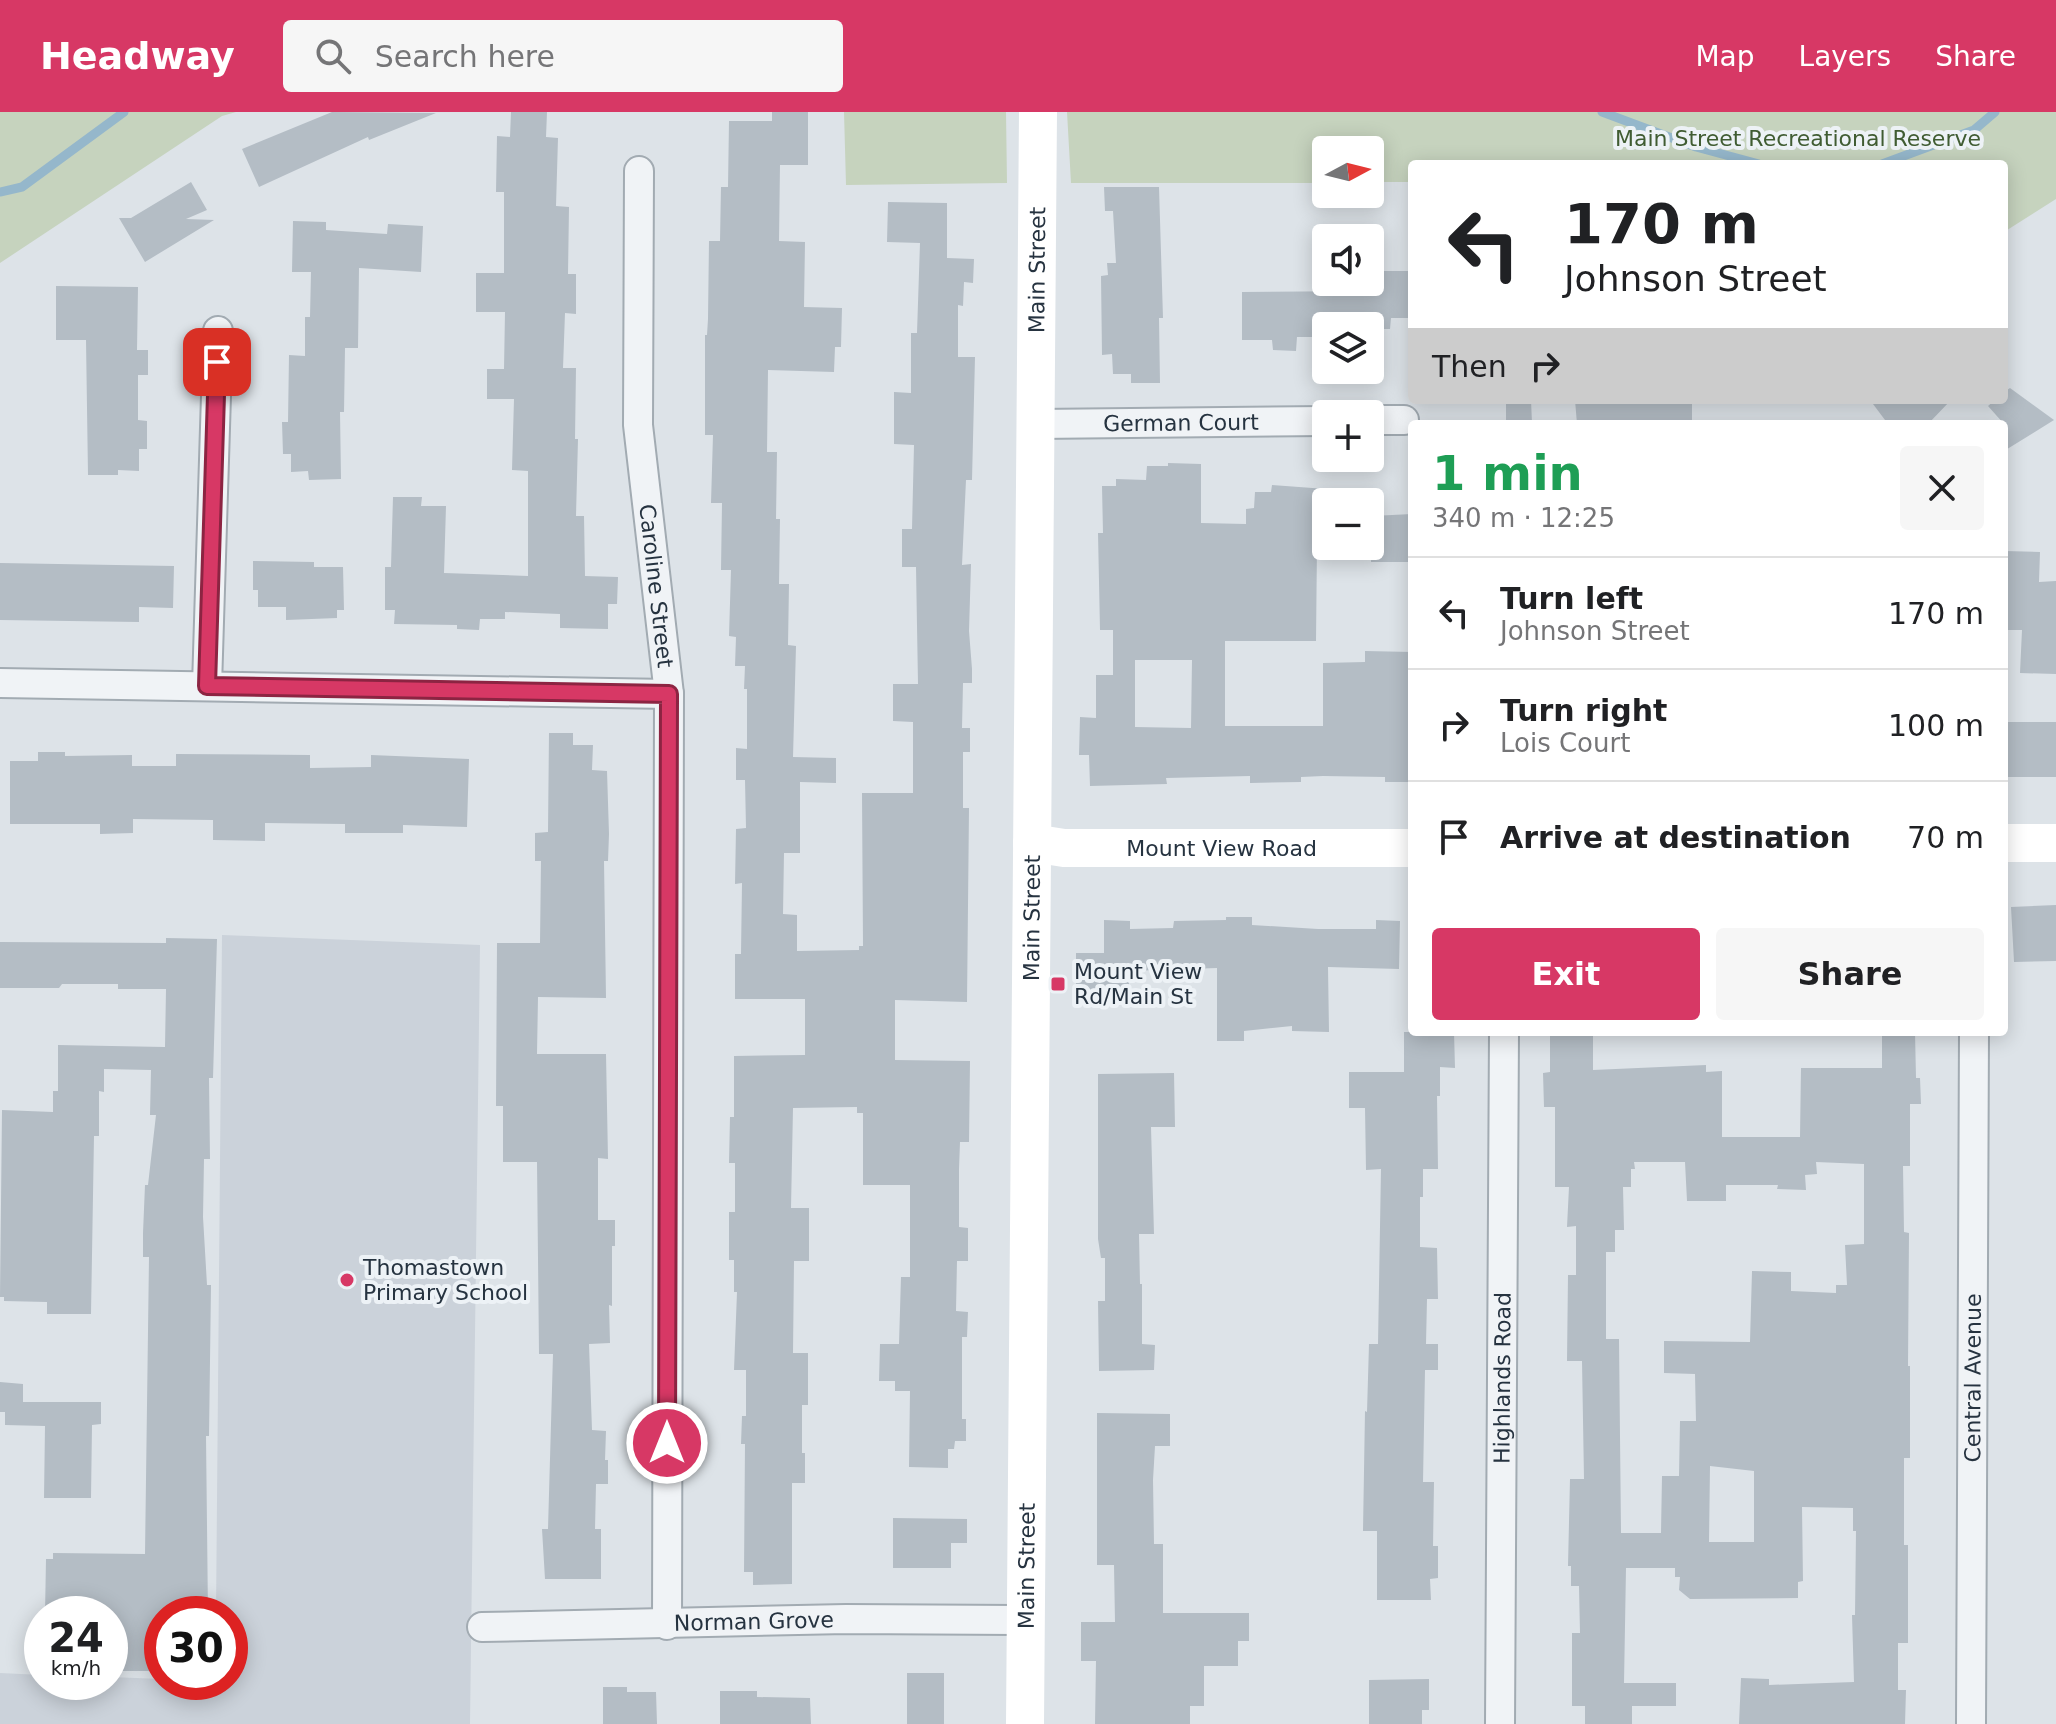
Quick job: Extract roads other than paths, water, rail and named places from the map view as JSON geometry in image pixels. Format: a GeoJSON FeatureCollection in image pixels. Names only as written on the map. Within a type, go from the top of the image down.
{"type":"FeatureCollection","features":[{"type":"Feature","properties":{"kind":"street","name":"Main Street"},"geometry":{"type":"LineString","coordinates":[[1025,1724],[1038,127]]}},
{"type":"Feature","properties":{"kind":"street","name":"Caroline Street"},"geometry":{"type":"LineString","coordinates":[[639,171],[638,425],[669,694],[667,1625]]}},
{"type":"Feature","properties":{"kind":"street"},"geometry":{"type":"LineString","coordinates":[[207,686],[218,331]]}},
{"type":"Feature","properties":{"kind":"street"},"geometry":{"type":"LineString","coordinates":[[1384,420],[1404,420]]}},
{"type":"Feature","properties":{"kind":"street","name":"German Court"},"geometry":{"type":"LineString","coordinates":[[1037,424],[1312,421]]}},
{"type":"Feature","properties":{"kind":"street"},"geometry":{"type":"LineString","coordinates":[[0,683],[669,694]]}},
{"type":"Feature","properties":{"kind":"street","name":"Mount View Road"},"geometry":{"type":"LineString","coordinates":[[1032,843],[1064,848],[1408,848]]}},
{"type":"Feature","properties":{"kind":"street"},"geometry":{"type":"LineString","coordinates":[[2008,843],[2056,843]]}},
{"type":"Feature","properties":{"kind":"street","name":"Highlands Road"},"geometry":{"type":"LineString","coordinates":[[1500,1724],[1504,1036]]}},
{"type":"Feature","properties":{"kind":"street","name":"Central Avenue"},"geometry":{"type":"LineString","coordinates":[[1971,1724],[1974,1036]]}},
{"type":"Feature","properties":{"kind":"street","name":"Norman Grove"},"geometry":{"type":"LineString","coordinates":[[482,1627],[846,1619],[1025,1620]]}},
{"type":"Feature","properties":{"kind":"waterway"},"geometry":{"type":"LineString","coordinates":[[0,192],[22,187],[124,112]]}},
{"type":"Feature","properties":{"kind":"waterway"},"geometry":{"type":"LineString","coordinates":[[1602,112],[1696,147],[1744,160]]}},
{"type":"Feature","properties":{"kind":"waterway"},"geometry":{"type":"LineString","coordinates":[[1893,160],[1974,130],[1995,112]]}},
{"type":"Feature","properties":{"kind":"place","name":"Mount View Rd/Main St"},"geometry":{"type":"Point","coordinates":[1058,984]}},
{"type":"Feature","properties":{"kind":"place","name":"Thomastown Primary School"},"geometry":{"type":"Point","coordinates":[347,1280]}},
{"type":"Feature","properties":{"kind":"park label","name":"Main Street Recreational Reserve"},"geometry":{"type":"Point","coordinates":[1798,138]}}]}
